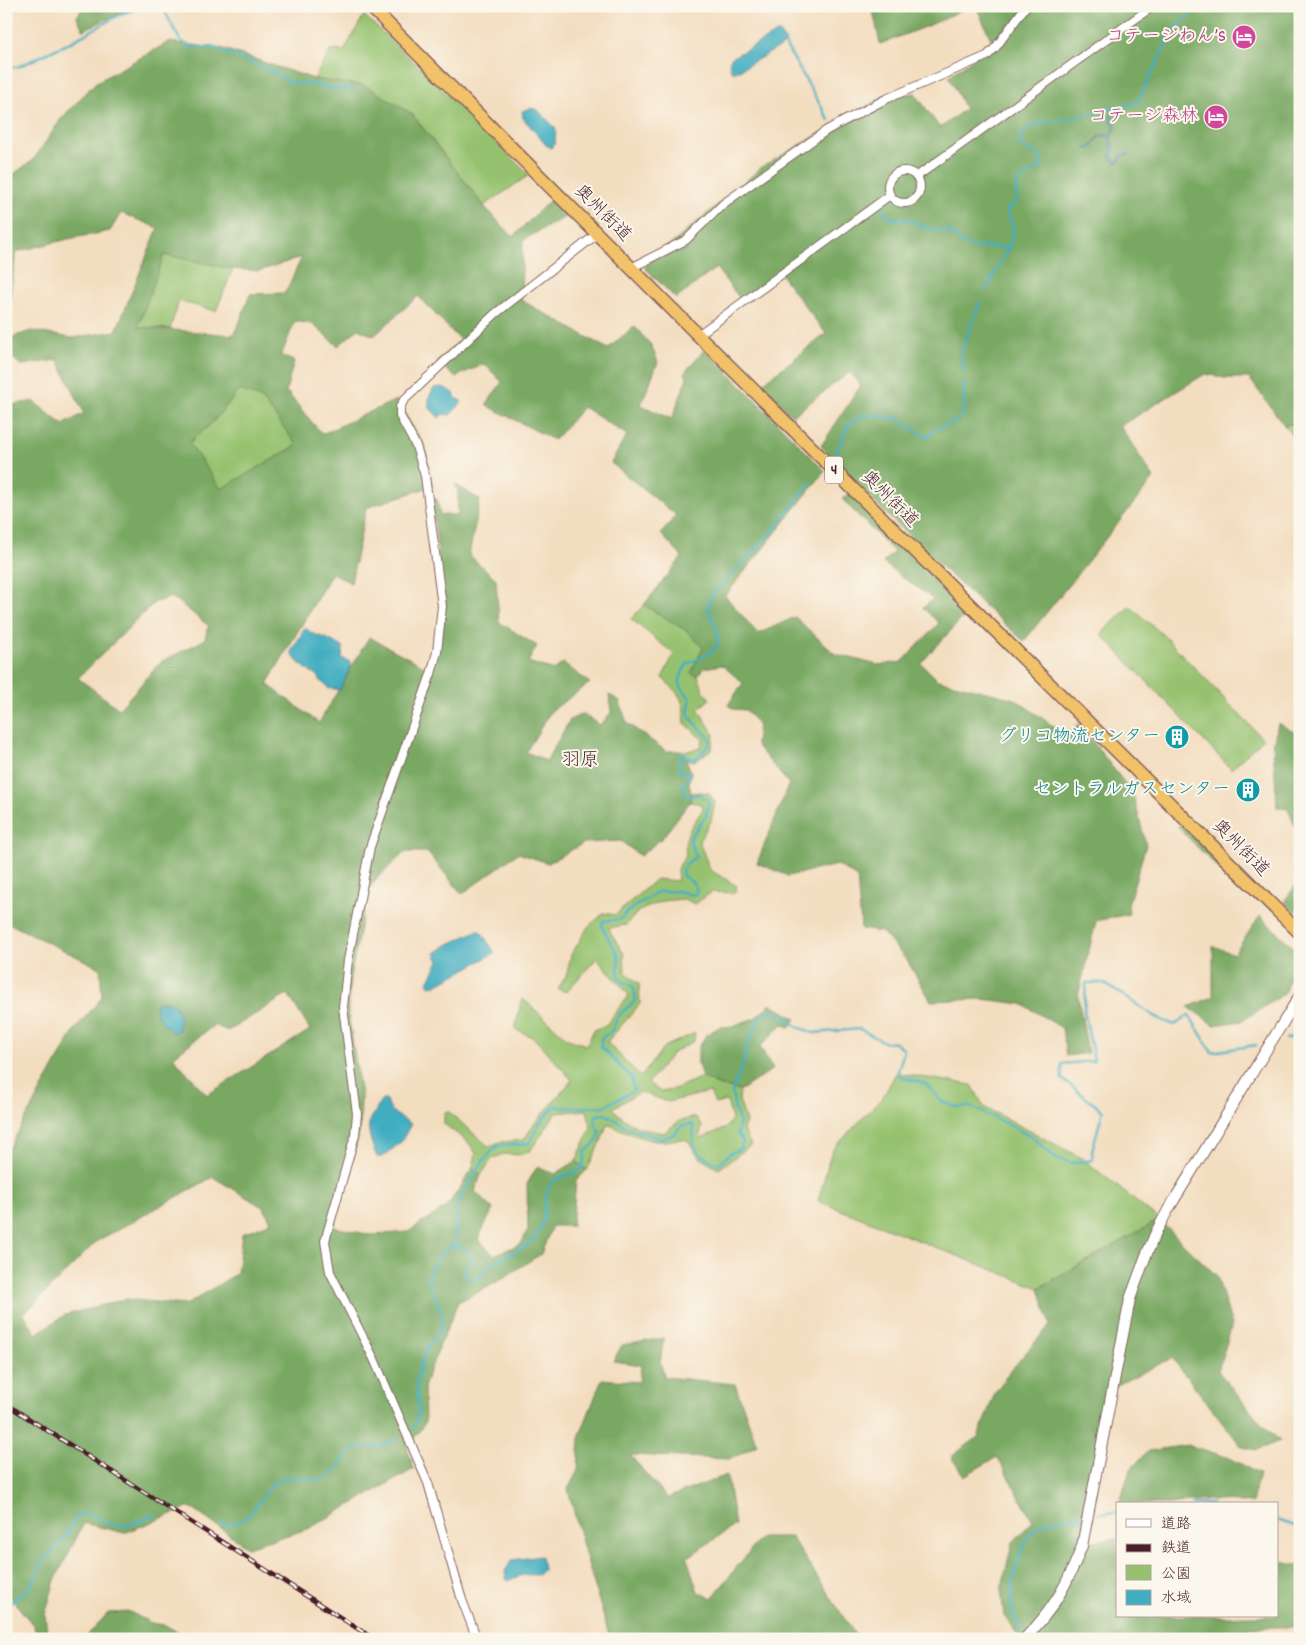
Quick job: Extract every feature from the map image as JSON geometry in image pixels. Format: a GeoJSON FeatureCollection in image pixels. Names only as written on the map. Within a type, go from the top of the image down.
{"type":"FeatureCollection","features":[{"type":"Feature","properties":{"kind":"highway","name":"奥州街道"},"geometry":{"type":"LineString","coordinates":[[370,6],[698,336],[1300,933]]}},
{"type":"Feature","properties":{"kind":"street"},"geometry":{"type":"LineString","coordinates":[[631,268],[686,240],[723,204],[827,130],[886,99],[987,56],[996,47],[1026,6]]}},
{"type":"Feature","properties":{"kind":"street"},"geometry":{"type":"LineString","coordinates":[[916,177],[1153,6]]}},
{"type":"Feature","properties":{"kind":"street"},"geometry":{"type":"LineString","coordinates":[[908,171],[916,177],[920,188],[916,198],[912,201],[902,204],[890,195],[888,184],[892,175],[908,171]]}},
{"type":"Feature","properties":{"kind":"street"},"geometry":{"type":"LineString","coordinates":[[698,336],[890,195]]}},
{"type":"Feature","properties":{"kind":"street"},"geometry":{"type":"LineString","coordinates":[[477,1639],[462,1600],[428,1483],[415,1449],[374,1359],[330,1272],[326,1255],[325,1242],[355,1135],[357,1114],[344,1029],[344,984],[370,847],[431,674],[441,628],[442,606],[425,476],[416,446],[400,416],[400,408],[404,400],[495,314],[597,234]]}},
{"type":"Feature","properties":{"kind":"street"},"geometry":{"type":"LineString","coordinates":[[1024,1639],[1042,1621],[1062,1591],[1082,1546],[1130,1299],[1144,1258],[1168,1210],[1300,995]]}},
{"type":"Feature","properties":{"kind":"green space"},"geometry":{"type":"Polygon","coordinates":[[[83,6],[131,6],[131,8],[83,30],[77,17],[83,6]]]}},
{"type":"Feature","properties":{"kind":"green space"},"geometry":{"type":"Polygon","coordinates":[[[872,6],[971,6],[930,25],[880,44],[872,6]]]}},
{"type":"Feature","properties":{"kind":"green space"},"geometry":{"type":"Polygon","coordinates":[[[976,6],[1300,6],[1300,273],[1294,286],[1300,331],[1300,423],[1284,425],[1249,378],[1225,378],[1205,374],[1120,426],[1154,478],[1024,641],[920,546],[869,497],[821,446],[861,385],[850,372],[792,416],[759,386],[826,334],[779,272],[741,300],[716,268],[676,299],[644,267],[762,167],[883,97],[915,93],[940,128],[965,109],[949,76],[993,44],[976,6]]]}},
{"type":"Feature","properties":{"kind":"green space"},"geometry":{"type":"Polygon","coordinates":[[[364,15],[529,175],[484,206],[411,113],[314,79],[331,50],[344,51],[364,15]]]}},
{"type":"Feature","properties":{"kind":"green space"},"geometry":{"type":"Polygon","coordinates":[[[169,42],[224,49],[314,79],[366,86],[411,113],[484,206],[513,237],[551,199],[567,216],[523,240],[521,300],[608,349],[634,326],[651,345],[658,362],[641,405],[672,419],[687,378],[685,372],[705,349],[825,471],[725,596],[758,634],[795,617],[835,654],[878,665],[902,662],[939,623],[923,608],[933,599],[883,563],[894,552],[842,499],[850,493],[967,613],[921,663],[938,680],[1015,699],[1066,735],[1079,724],[1133,794],[1146,845],[1128,904],[1129,914],[1096,921],[1078,996],[1088,1053],[1066,1056],[1062,1028],[1022,1004],[982,999],[931,1001],[908,962],[882,932],[861,929],[857,877],[837,865],[788,876],[757,863],[789,784],[756,745],[758,724],[746,710],[733,709],[728,705],[743,683],[722,665],[703,668],[698,676],[691,673],[703,648],[687,631],[644,605],[682,557],[661,534],[676,515],[611,463],[627,435],[583,407],[554,440],[486,405],[502,382],[484,364],[455,377],[437,362],[460,340],[418,296],[374,336],[358,329],[338,346],[312,324],[295,321],[281,356],[294,361],[286,391],[322,434],[396,400],[425,446],[432,486],[366,508],[351,583],[332,573],[267,684],[319,723],[369,637],[429,669],[439,653],[444,606],[432,501],[437,499],[440,515],[458,515],[458,490],[455,484],[480,500],[469,555],[496,579],[499,622],[537,646],[528,662],[554,670],[563,663],[590,683],[551,711],[526,752],[546,761],[570,720],[582,714],[600,725],[611,713],[609,695],[619,700],[627,723],[666,751],[678,751],[686,759],[691,772],[689,783],[690,802],[662,838],[640,856],[621,841],[584,843],[548,863],[518,853],[462,894],[427,852],[405,852],[376,879],[367,893],[350,978],[348,1012],[361,1096],[360,1130],[334,1227],[371,1235],[408,1232],[446,1207],[473,1167],[481,1175],[475,1191],[493,1209],[478,1239],[494,1255],[521,1244],[528,1230],[527,1184],[537,1167],[555,1174],[576,1161],[587,1170],[576,1181],[572,1226],[552,1226],[541,1254],[492,1285],[458,1302],[424,1384],[425,1423],[407,1448],[414,1469],[308,1529],[247,1547],[190,1507],[124,1533],[84,1523],[55,1580],[45,1615],[48,1639],[39,1639],[33,1625],[6,1592],[6,1154],[74,1031],[102,997],[100,968],[6,922],[6,406],[33,401],[63,425],[84,413],[58,360],[21,365],[6,353],[6,339],[31,331],[72,338],[116,331],[158,228],[121,213],[110,231],[16,252],[6,328],[6,180],[34,159],[61,119],[95,83],[169,42]],[[164,255],[138,327],[233,335],[250,294],[285,293],[302,257],[259,271],[233,269],[164,255]],[[240,390],[212,423],[189,443],[221,489],[297,445],[262,399],[240,390]],[[172,597],[155,602],[78,678],[119,709],[161,662],[204,640],[209,626],[172,597]],[[288,994],[228,1031],[214,1025],[173,1057],[207,1095],[310,1030],[288,994]],[[213,1177],[97,1241],[24,1314],[36,1334],[65,1315],[126,1299],[186,1305],[237,1273],[242,1234],[271,1222],[264,1208],[213,1177]]]}},
{"type":"Feature","properties":{"kind":"green space"},"geometry":{"type":"Polygon","coordinates":[[[163,254],[233,269],[216,311],[179,301],[170,329],[137,327],[163,254]]]}},
{"type":"Feature","properties":{"kind":"green space"},"geometry":{"type":"Polygon","coordinates":[[[240,390],[262,398],[297,445],[221,490],[189,443],[212,423],[240,390]]]}},
{"type":"Feature","properties":{"kind":"green space"},"geometry":{"type":"Polygon","coordinates":[[[1300,423],[1300,447],[1284,425],[1300,423]]]}},
{"type":"Feature","properties":{"kind":"green space"},"geometry":{"type":"Polygon","coordinates":[[[644,605],[687,631],[704,648],[692,673],[698,676],[704,692],[710,699],[698,709],[714,734],[712,749],[695,761],[686,759],[678,751],[700,748],[703,740],[685,723],[680,697],[662,678],[674,654],[631,619],[644,605]]]}},
{"type":"Feature","properties":{"kind":"green space"},"geometry":{"type":"Polygon","coordinates":[[[1130,606],[1164,636],[1263,739],[1231,769],[1101,634],[1130,606]]]}},
{"type":"Feature","properties":{"kind":"green space"},"geometry":{"type":"Polygon","coordinates":[[[1278,723],[1294,732],[1300,728],[1300,837],[1288,809],[1277,807],[1273,745],[1278,723]]]}},
{"type":"Feature","properties":{"kind":"green space"},"geometry":{"type":"Polygon","coordinates":[[[691,793],[709,793],[715,802],[711,821],[699,841],[710,870],[737,886],[735,893],[712,892],[695,904],[684,899],[662,901],[639,911],[626,925],[608,928],[624,954],[625,972],[639,984],[640,1004],[607,1042],[641,1077],[664,1047],[695,1033],[694,1041],[673,1053],[648,1083],[661,1092],[674,1089],[702,1077],[718,1085],[740,1091],[739,1100],[746,1122],[743,1130],[751,1145],[719,1169],[701,1158],[694,1151],[689,1141],[681,1139],[649,1140],[607,1124],[587,1170],[576,1161],[591,1128],[587,1110],[556,1113],[530,1151],[520,1155],[503,1154],[492,1159],[481,1175],[473,1167],[476,1153],[468,1142],[444,1124],[444,1113],[449,1112],[488,1146],[500,1142],[524,1140],[532,1127],[572,1080],[534,1038],[515,1029],[522,998],[568,1039],[586,1045],[594,1030],[607,1024],[629,995],[597,958],[566,992],[558,989],[567,974],[571,955],[588,927],[604,913],[615,915],[656,879],[678,881],[677,869],[686,855],[687,836],[703,809],[702,804],[690,802],[691,793]],[[640,1092],[613,1108],[624,1119],[636,1126],[664,1133],[679,1121],[696,1117],[702,1126],[699,1139],[726,1128],[732,1119],[727,1101],[715,1104],[710,1092],[668,1102],[640,1092]]]}},
{"type":"Feature","properties":{"kind":"green space"},"geometry":{"type":"Polygon","coordinates":[[[1181,824],[1224,867],[1221,871],[1178,827],[1181,824]]]}},
{"type":"Feature","properties":{"kind":"green space"},"geometry":{"type":"Polygon","coordinates":[[[1300,847],[1300,907],[1295,912],[1284,902],[1297,883],[1293,856],[1300,847]]]}},
{"type":"Feature","properties":{"kind":"green space"},"geometry":{"type":"Polygon","coordinates":[[[1260,916],[1298,952],[1284,994],[1242,1021],[1214,1025],[1188,1007],[1213,997],[1213,946],[1234,954],[1260,916]]]}},
{"type":"Feature","properties":{"kind":"green space"},"geometry":{"type":"Polygon","coordinates":[[[771,1004],[796,1019],[789,1027],[783,1024],[760,1047],[773,1069],[740,1091],[718,1085],[702,1077],[698,1064],[698,1048],[706,1035],[719,1027],[732,1026],[755,1018],[771,1004]]]}},
{"type":"Feature","properties":{"kind":"green space"},"geometry":{"type":"Polygon","coordinates":[[[896,1073],[972,1085],[984,1107],[1082,1158],[1159,1220],[1039,1288],[818,1201],[832,1150],[883,1097],[896,1073]]]}},
{"type":"Feature","properties":{"kind":"green space"},"geometry":{"type":"Polygon","coordinates":[[[1159,1220],[1217,1276],[1232,1325],[1218,1371],[1260,1422],[1280,1441],[1257,1450],[1242,1447],[1172,1358],[1109,1389],[1088,1541],[1116,1539],[1116,1618],[1278,1618],[1278,1561],[1300,1566],[1300,1627],[1248,1627],[1249,1639],[1021,1639],[1004,1616],[1001,1591],[1012,1543],[1033,1521],[997,1457],[964,1476],[951,1457],[978,1437],[995,1393],[1010,1371],[1050,1325],[1039,1288],[1159,1220]]]}},
{"type":"Feature","properties":{"kind":"green space"},"geometry":{"type":"Polygon","coordinates":[[[664,1338],[660,1363],[665,1377],[735,1384],[757,1445],[731,1459],[630,1455],[667,1498],[727,1475],[735,1525],[687,1558],[698,1592],[712,1598],[761,1537],[791,1537],[858,1639],[610,1639],[568,1489],[578,1470],[580,1435],[602,1379],[639,1382],[641,1365],[613,1361],[622,1345],[664,1338]]]}},
{"type":"Feature","properties":{"kind":"green space"},"geometry":{"type":"Polygon","coordinates":[[[1188,1445],[1230,1458],[1259,1474],[1252,1502],[1208,1500],[1188,1502],[1120,1502],[1130,1470],[1148,1451],[1188,1445]]]}},
{"type":"Feature","properties":{"kind":"green space"},"geometry":{"type":"Polygon","coordinates":[[[130,1612],[151,1623],[165,1625],[190,1639],[84,1639],[108,1613],[130,1612]]]}},
{"type":"Feature","properties":{"kind":"water"},"geometry":{"type":"Polygon","coordinates":[[[780,33],[785,44],[734,73],[732,71],[729,64],[731,58],[780,33]]]}},
{"type":"Feature","properties":{"kind":"water"},"geometry":{"type":"Polygon","coordinates":[[[531,108],[538,110],[556,129],[555,144],[551,148],[546,145],[523,118],[522,111],[531,108]]]}},
{"type":"Feature","properties":{"kind":"water"},"geometry":{"type":"Polygon","coordinates":[[[1111,114],[1113,121],[1116,123],[1116,129],[1111,137],[1114,147],[1112,158],[1118,162],[1122,154],[1129,153],[1129,155],[1123,156],[1118,163],[1112,161],[1110,154],[1111,143],[1107,136],[1099,137],[1091,149],[1085,148],[1093,145],[1099,136],[1105,134],[1110,136],[1115,124],[1111,122],[1111,114]]]}},
{"type":"Feature","properties":{"kind":"water"},"geometry":{"type":"Polygon","coordinates":[[[443,387],[454,393],[456,399],[459,399],[462,403],[450,415],[443,414],[439,418],[429,407],[429,397],[434,388],[443,387]]]}},
{"type":"Feature","properties":{"kind":"water"},"geometry":{"type":"Polygon","coordinates":[[[305,628],[313,634],[343,647],[342,658],[350,662],[351,666],[340,690],[328,688],[318,676],[303,666],[293,656],[291,652],[305,628]]]}},
{"type":"Feature","properties":{"kind":"water"},"geometry":{"type":"Polygon","coordinates":[[[478,930],[495,953],[436,985],[430,986],[427,984],[439,961],[435,953],[478,930]]]}},
{"type":"Feature","properties":{"kind":"water"},"geometry":{"type":"Polygon","coordinates":[[[164,1001],[175,1005],[180,1018],[178,1031],[173,1033],[160,1019],[157,1012],[156,1003],[164,1001]]]}},
{"type":"Feature","properties":{"kind":"water"},"geometry":{"type":"Polygon","coordinates":[[[382,1100],[387,1100],[393,1112],[411,1124],[401,1142],[383,1157],[377,1157],[370,1139],[369,1121],[382,1100]]]}},
{"type":"Feature","properties":{"kind":"water"},"geometry":{"type":"Polygon","coordinates":[[[541,1556],[543,1570],[538,1575],[523,1575],[509,1581],[506,1579],[505,1571],[512,1560],[541,1556]]]}},
{"type":"Feature","properties":{"kind":"waterway"},"geometry":{"type":"LineString","coordinates":[[6,69],[20,66],[73,41],[119,15],[145,6]]}},
{"type":"Feature","properties":{"kind":"waterway"},"geometry":{"type":"LineString","coordinates":[[162,6],[180,40],[192,48],[212,47],[272,71],[291,83],[312,84],[335,89],[353,88]]}},
{"type":"Feature","properties":{"kind":"waterway"},"geometry":{"type":"LineString","coordinates":[[881,208],[894,219],[906,219],[928,229],[950,232],[960,241],[972,247],[1009,247],[1014,229],[1007,211],[1016,201],[1017,185],[1023,177],[1042,165],[1040,157],[1020,146],[1019,139],[1031,125],[1060,121],[1138,102],[1171,34],[1198,6]]}},
{"type":"Feature","properties":{"kind":"waterway"},"geometry":{"type":"LineString","coordinates":[[785,44],[829,120]]}},
{"type":"Feature","properties":{"kind":"waterway"},"geometry":{"type":"LineString","coordinates":[[986,290],[1008,248]]}},
{"type":"Feature","properties":{"kind":"waterway"},"geometry":{"type":"LineString","coordinates":[[965,371],[962,361],[962,349],[980,303]]}},
{"type":"Feature","properties":{"kind":"waterway"},"geometry":{"type":"LineString","coordinates":[[835,455],[848,425],[861,416],[877,415],[897,418],[924,436],[929,436],[934,430],[960,418],[964,412],[964,381]]}},
{"type":"Feature","properties":{"kind":"waterway"},"geometry":{"type":"LineString","coordinates":[[413,1428],[418,1417],[416,1386],[419,1371],[430,1344],[438,1336],[442,1320],[439,1306],[430,1287],[429,1275],[439,1257],[453,1244],[456,1234],[457,1208],[475,1174],[488,1156],[499,1146],[529,1143],[540,1123],[555,1106],[565,1108],[605,1106],[635,1090],[632,1085],[632,1078],[600,1046],[602,1037],[610,1033],[620,1014],[635,1001],[633,986],[620,978],[618,955],[602,924],[603,921],[621,919],[627,912],[657,892],[679,891],[692,895],[696,894],[695,885],[683,876],[682,870],[688,862],[696,857],[690,841],[692,835],[706,816],[709,800],[699,794],[686,795],[683,784],[689,777],[688,773],[680,770],[680,754],[682,753],[689,758],[696,758],[709,745],[710,739],[689,716],[690,700],[680,685],[680,679],[687,664],[708,654],[717,643],[716,629],[707,607],[712,595],[772,532],[811,482]]}},
{"type":"Feature","properties":{"kind":"waterway"},"geometry":{"type":"LineString","coordinates":[[452,1247],[462,1247],[468,1251],[471,1259],[465,1273],[467,1278],[474,1279],[491,1265],[528,1244],[539,1231],[543,1222],[548,1188],[555,1180],[577,1171],[584,1161],[585,1152],[597,1140],[600,1130],[596,1128],[596,1115],[606,1114],[630,1129],[662,1139],[674,1134],[681,1126],[692,1124],[695,1148],[706,1158],[719,1164],[729,1154],[740,1149],[743,1142],[737,1133],[740,1123],[735,1110],[732,1092],[743,1064],[748,1042],[758,1020],[764,1013],[771,1011],[798,1027],[814,1033],[860,1029],[884,1042],[895,1043],[903,1048],[904,1051],[898,1071],[901,1077],[926,1084],[941,1101],[956,1107],[972,1107],[1031,1136],[1055,1158],[1072,1163],[1093,1160],[1092,1150],[1103,1111],[1062,1079],[1062,1064],[1094,1061],[1084,1010],[1086,983],[1104,983],[1159,1019],[1175,1025],[1189,1015],[1212,1052],[1256,1045]]}},
{"type":"Feature","properties":{"kind":"waterway"},"geometry":{"type":"LineString","coordinates":[[1286,1039],[1300,1036]]}},
{"type":"Feature","properties":{"kind":"waterway"},"geometry":{"type":"LineString","coordinates":[[221,1524],[230,1524],[244,1519],[275,1482],[280,1479],[290,1477],[317,1480],[328,1477],[337,1469],[347,1455],[356,1448],[381,1446],[397,1439]]}},
{"type":"Feature","properties":{"kind":"waterway"},"geometry":{"type":"LineString","coordinates":[[6,1607],[32,1585],[43,1562],[68,1533],[76,1517],[86,1512],[105,1522],[128,1525],[156,1514]]}},
{"type":"Feature","properties":{"kind":"waterway"},"geometry":{"type":"LineString","coordinates":[[1099,1514],[1116,1512]]}},
{"type":"Feature","properties":{"kind":"waterway"},"geometry":{"type":"LineString","coordinates":[[1022,1630],[1013,1613],[1011,1600],[1014,1575],[1022,1549],[1028,1538],[1035,1529],[1047,1521],[1085,1516]]}},
{"type":"Feature","properties":{"kind":"waterway"},"geometry":{"type":"LineString","coordinates":[[1278,1520],[1300,1528]]}},
{"type":"Feature","properties":{"kind":"railway"},"geometry":{"type":"LineString","coordinates":[[6,1404],[374,1639]]}},
{"type":"Feature","properties":{"kind":"place","name":"コテージわん’S"},"geometry":{"type":"Point","coordinates":[1244,37]}},
{"type":"Feature","properties":{"kind":"place","name":"コテージ森林"},"geometry":{"type":"Point","coordinates":[1216,117]}},
{"type":"Feature","properties":{"kind":"place","name":"グリコ物流センター"},"geometry":{"type":"Point","coordinates":[1177,737]}},
{"type":"Feature","properties":{"kind":"place","name":"セントラルガスセンター"},"geometry":{"type":"Point","coordinates":[1248,790]}},
{"type":"Feature","properties":{"kind":"district","name":"羽原"},"geometry":{"type":"Point","coordinates":[580,761]}}]}
